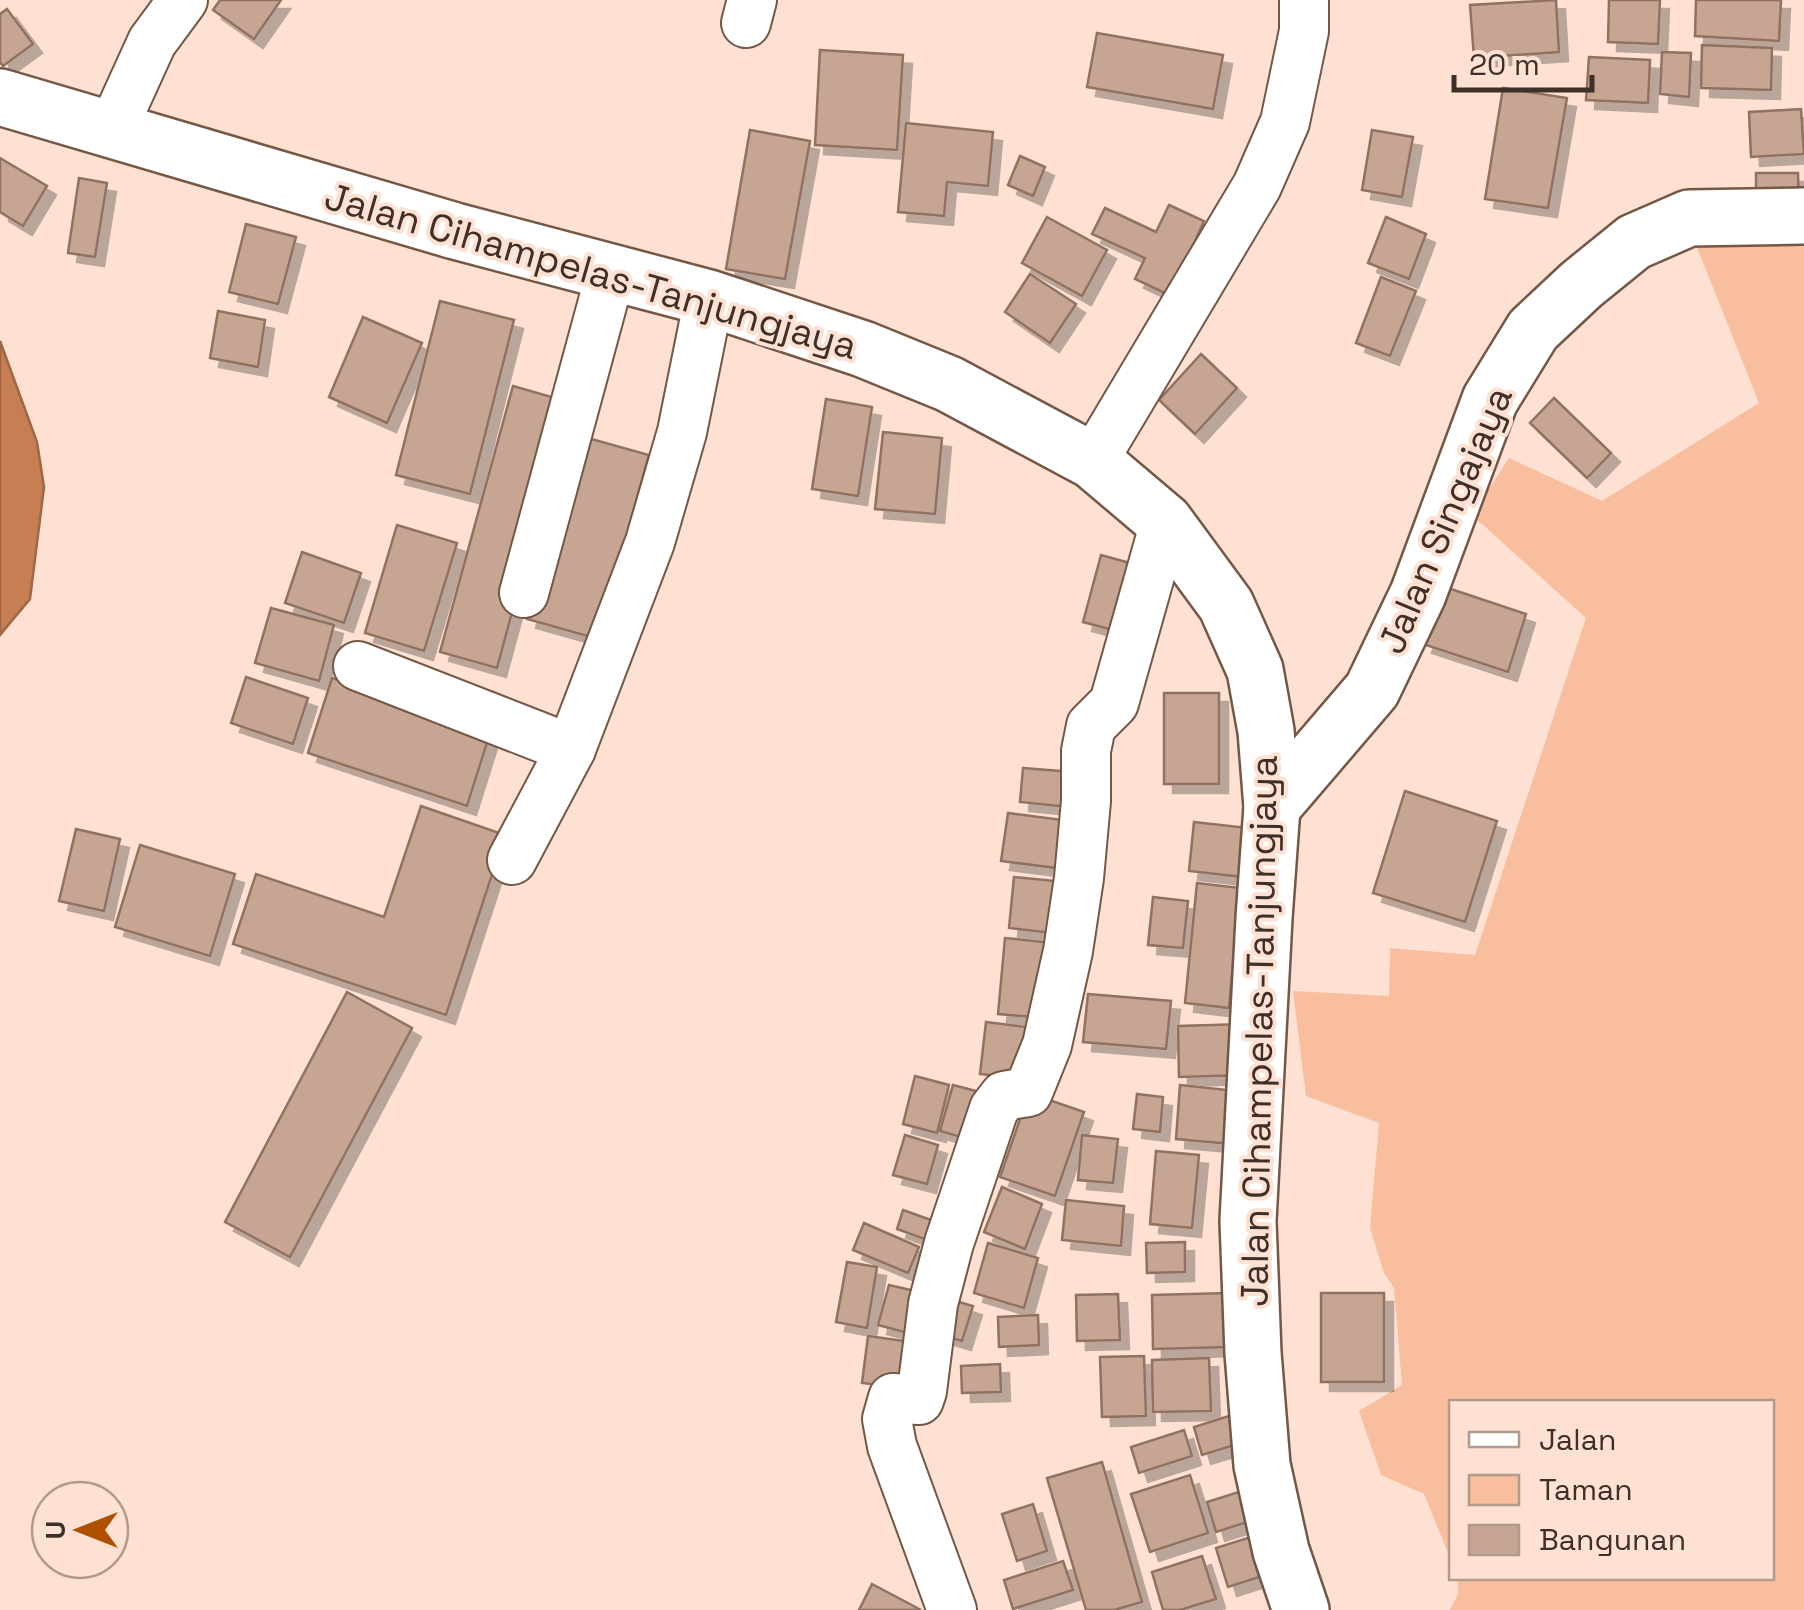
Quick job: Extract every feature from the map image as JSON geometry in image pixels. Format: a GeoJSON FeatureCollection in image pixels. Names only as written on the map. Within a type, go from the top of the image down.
{"type":"FeatureCollection","features":[{"type":"Feature","properties":{"kind":"main road","name":"Jalan Cihampelas-Tanjungjaya"},"geometry":{"type":"LineString","coordinates":[[0,97],[455,230],[709,298],[863,350],[949,384],[1093,462],[1165,522],[1226,605],[1255,670],[1266,731],[1272,807],[1248,1221],[1253,1353],[1262,1465],[1281,1552],[1301,1610]]}},
{"type":"Feature","properties":{"kind":"main road","name":"Jalan Singajaya"},"geometry":{"type":"LineString","coordinates":[[1272,807],[1372,690],[1418,594],[1490,400],[1533,330],[1634,242],[1689,218],[1804,216]]}},
{"type":"Feature","properties":{"kind":"street"},"geometry":{"type":"LineString","coordinates":[[112,130],[152,42],[184,0]]}},
{"type":"Feature","properties":{"kind":"street"},"geometry":{"type":"LineString","coordinates":[[1093,462],[1257,186],[1284,122],[1304,31],[1304,0]]}},
{"type":"Feature","properties":{"kind":"street"},"geometry":{"type":"LineString","coordinates":[[524,593],[611,272]]}},
{"type":"Feature","properties":{"kind":"street"},"geometry":{"type":"LineString","coordinates":[[512,860],[571,749],[650,542],[682,432],[709,298]]}},
{"type":"Feature","properties":{"kind":"street"},"geometry":{"type":"LineString","coordinates":[[952,1610],[903,1480],[887,1419],[894,1398],[918,1400],[922,1391],[933,1304],[994,1109],[1004,1096],[1028,1092],[1047,1045],[1080,878],[1086,751],[1091,726],[1114,703],[1165,522]]}},
{"type":"Feature","properties":{"kind":"street"},"geometry":{"type":"LineString","coordinates":[[358,666],[571,749]]}},
{"type":"Feature","properties":{"kind":"green space"},"geometry":{"type":"Polygon","coordinates":[[[1693,237],[1804,238],[1804,1610],[1450,1610],[1458,1594],[1458,1580],[1774,1580],[1774,1400],[1449,1400],[1449,1555],[1424,1494],[1381,1475],[1359,1411],[1402,1385],[1394,1288],[1384,1273],[1370,1228],[1379,1123],[1306,1096],[1293,991],[1389,996],[1390,948],[1475,955],[1586,618],[1472,515],[1509,458],[1602,501],[1759,403],[1693,237]]]}},
{"type":"Feature","properties":{"kind":"shaded area"},"geometry":{"type":"Polygon","coordinates":[[[0,341],[37,442],[44,487],[30,599],[0,635],[0,341]]]}},
{"type":"Feature","properties":{"kind":"building"},"geometry":{"type":"Polygon","coordinates":[[[220,0],[281,0],[254,39],[213,10],[220,0]]]}},
{"type":"Feature","properties":{"kind":"building"},"geometry":{"type":"Polygon","coordinates":[[[1556,0],[1559,52],[1474,58],[1470,5],[1556,0]]]}},
{"type":"Feature","properties":{"kind":"building"},"geometry":{"type":"Polygon","coordinates":[[[1609,0],[1660,0],[1658,44],[1608,42],[1609,0]]]}},
{"type":"Feature","properties":{"kind":"building"},"geometry":{"type":"Polygon","coordinates":[[[1696,0],[1781,0],[1779,41],[1695,36],[1696,0]]]}},
{"type":"Feature","properties":{"kind":"building"},"geometry":{"type":"Polygon","coordinates":[[[7,9],[33,44],[3,66],[0,14],[7,9]]]}},
{"type":"Feature","properties":{"kind":"building"},"geometry":{"type":"Polygon","coordinates":[[[1097,33],[1223,55],[1213,109],[1087,87],[1097,33]]]}},
{"type":"Feature","properties":{"kind":"building"},"geometry":{"type":"Polygon","coordinates":[[[1702,45],[1772,48],[1771,90],[1701,88],[1702,45]]]}},
{"type":"Feature","properties":{"kind":"building"},"geometry":{"type":"Polygon","coordinates":[[[820,50],[903,55],[897,150],[815,145],[820,50]]]}},
{"type":"Feature","properties":{"kind":"building"},"geometry":{"type":"Polygon","coordinates":[[[1662,52],[1691,53],[1689,97],[1660,94],[1662,52]]]}},
{"type":"Feature","properties":{"kind":"building"},"geometry":{"type":"Polygon","coordinates":[[[1589,57],[1650,60],[1648,103],[1586,100],[1589,57]]]}},
{"type":"Feature","properties":{"kind":"building"},"geometry":{"type":"Polygon","coordinates":[[[1503,88],[1567,98],[1548,208],[1485,199],[1503,88]]]}},
{"type":"Feature","properties":{"kind":"building"},"geometry":{"type":"Polygon","coordinates":[[[1801,109],[1804,154],[1751,157],[1749,112],[1801,109]]]}},
{"type":"Feature","properties":{"kind":"building"},"geometry":{"type":"Polygon","coordinates":[[[906,123],[993,132],[988,186],[947,182],[944,216],[898,212],[906,123]]]}},
{"type":"Feature","properties":{"kind":"building"},"geometry":{"type":"Polygon","coordinates":[[[750,130],[810,141],[785,279],[726,269],[750,130]]]}},
{"type":"Feature","properties":{"kind":"building"},"geometry":{"type":"Polygon","coordinates":[[[1372,130],[1413,137],[1402,197],[1362,190],[1372,130]]]}},
{"type":"Feature","properties":{"kind":"building"},"geometry":{"type":"Polygon","coordinates":[[[1020,156],[1045,167],[1033,196],[1008,185],[1020,156]]]}},
{"type":"Feature","properties":{"kind":"building"},"geometry":{"type":"Polygon","coordinates":[[[0,158],[47,186],[23,226],[0,212],[0,158]]]}},
{"type":"Feature","properties":{"kind":"building"},"geometry":{"type":"Polygon","coordinates":[[[1756,173],[1798,173],[1799,201],[1756,202],[1756,173]]]}},
{"type":"Feature","properties":{"kind":"building"},"geometry":{"type":"Polygon","coordinates":[[[79,178],[107,183],[95,257],[68,253],[79,178]]]}},
{"type":"Feature","properties":{"kind":"building"},"geometry":{"type":"Polygon","coordinates":[[[1169,205],[1204,221],[1171,296],[1135,279],[1145,258],[1092,234],[1105,208],[1156,232],[1169,205]]]}},
{"type":"Feature","properties":{"kind":"building"},"geometry":{"type":"Polygon","coordinates":[[[1047,217],[1107,250],[1082,296],[1022,263],[1047,217]]]}},
{"type":"Feature","properties":{"kind":"building"},"geometry":{"type":"Polygon","coordinates":[[[1386,217],[1426,234],[1409,279],[1368,263],[1386,217]]]}},
{"type":"Feature","properties":{"kind":"building"},"geometry":{"type":"Polygon","coordinates":[[[246,224],[296,237],[278,304],[229,292],[246,224]]]}},
{"type":"Feature","properties":{"kind":"building"},"geometry":{"type":"Polygon","coordinates":[[[1030,274],[1076,304],[1050,343],[1005,312],[1030,274]]]}},
{"type":"Feature","properties":{"kind":"building"},"geometry":{"type":"Polygon","coordinates":[[[1381,277],[1416,291],[1390,356],[1356,343],[1381,277]]]}},
{"type":"Feature","properties":{"kind":"building"},"geometry":{"type":"Polygon","coordinates":[[[440,301],[514,320],[470,494],[396,475],[440,301]]]}},
{"type":"Feature","properties":{"kind":"building"},"geometry":{"type":"Polygon","coordinates":[[[218,311],[265,320],[258,367],[210,358],[218,311]]]}},
{"type":"Feature","properties":{"kind":"building"},"geometry":{"type":"Polygon","coordinates":[[[363,317],[422,343],[387,423],[329,397],[363,317]]]}},
{"type":"Feature","properties":{"kind":"building"},"geometry":{"type":"Polygon","coordinates":[[[1201,354],[1237,388],[1195,434],[1159,400],[1201,354]]]}},
{"type":"Feature","properties":{"kind":"building"},"geometry":{"type":"Polygon","coordinates":[[[513,386],[569,402],[497,668],[440,652],[513,386]]]}},
{"type":"Feature","properties":{"kind":"building"},"geometry":{"type":"Polygon","coordinates":[[[1554,398],[1611,453],[1587,478],[1530,423],[1554,398]]]}},
{"type":"Feature","properties":{"kind":"building"},"geometry":{"type":"Polygon","coordinates":[[[826,399],[872,407],[858,496],[812,489],[826,399]]]}},
{"type":"Feature","properties":{"kind":"building"},"geometry":{"type":"Polygon","coordinates":[[[883,432],[942,438],[935,514],[875,509],[883,432]]]}},
{"type":"Feature","properties":{"kind":"building"},"geometry":{"type":"Polygon","coordinates":[[[577,435],[649,455],[598,639],[527,619],[577,435]]]}},
{"type":"Feature","properties":{"kind":"building"},"geometry":{"type":"Polygon","coordinates":[[[397,525],[457,543],[424,651],[365,633],[397,525]]]}},
{"type":"Feature","properties":{"kind":"building"},"geometry":{"type":"Polygon","coordinates":[[[302,552],[361,573],[344,623],[285,603],[302,552]]]}},
{"type":"Feature","properties":{"kind":"building"},"geometry":{"type":"Polygon","coordinates":[[[1101,555],[1137,565],[1120,632],[1083,622],[1101,555]]]}},
{"type":"Feature","properties":{"kind":"building"},"geometry":{"type":"Polygon","coordinates":[[[1442,586],[1526,614],[1508,672],[1423,644],[1442,586]]]}},
{"type":"Feature","properties":{"kind":"building"},"geometry":{"type":"Polygon","coordinates":[[[271,608],[334,625],[319,681],[255,663],[271,608]]]}},
{"type":"Feature","properties":{"kind":"building"},"geometry":{"type":"Polygon","coordinates":[[[246,677],[308,698],[293,744],[231,723],[246,677]]]}},
{"type":"Feature","properties":{"kind":"building"},"geometry":{"type":"Polygon","coordinates":[[[332,678],[491,730],[467,806],[308,753],[332,678]]]}},
{"type":"Feature","properties":{"kind":"building"},"geometry":{"type":"Polygon","coordinates":[[[1164,693],[1219,693],[1219,784],[1164,784],[1164,693]]]}},
{"type":"Feature","properties":{"kind":"building"},"geometry":{"type":"Polygon","coordinates":[[[1023,768],[1072,772],[1068,807],[1020,802],[1023,768]]]}},
{"type":"Feature","properties":{"kind":"building"},"geometry":{"type":"Polygon","coordinates":[[[1405,791],[1497,821],[1465,922],[1373,893],[1405,791]]]}},
{"type":"Feature","properties":{"kind":"building"},"geometry":{"type":"Polygon","coordinates":[[[421,806],[505,835],[446,1015],[233,944],[256,874],[384,917],[421,806]]]}},
{"type":"Feature","properties":{"kind":"building"},"geometry":{"type":"Polygon","coordinates":[[[1008,813],[1078,822],[1072,870],[1001,861],[1008,813]]]}},
{"type":"Feature","properties":{"kind":"building"},"geometry":{"type":"Polygon","coordinates":[[[1194,822],[1248,828],[1243,877],[1189,871],[1194,822]]]}},
{"type":"Feature","properties":{"kind":"building"},"geometry":{"type":"Polygon","coordinates":[[[76,829],[120,839],[104,911],[59,901],[76,829]]]}},
{"type":"Feature","properties":{"kind":"building"},"geometry":{"type":"Polygon","coordinates":[[[140,845],[235,874],[210,956],[115,927],[140,845]]]}},
{"type":"Feature","properties":{"kind":"building"},"geometry":{"type":"Polygon","coordinates":[[[1014,877],[1066,882],[1061,934],[1009,928],[1014,877]]]}},
{"type":"Feature","properties":{"kind":"building"},"geometry":{"type":"Polygon","coordinates":[[[1197,883],[1240,888],[1229,1008],[1185,1003],[1197,883]]]}},
{"type":"Feature","properties":{"kind":"building"},"geometry":{"type":"Polygon","coordinates":[[[1153,897],[1188,901],[1183,948],[1148,945],[1153,897]]]}},
{"type":"Feature","properties":{"kind":"building"},"geometry":{"type":"Polygon","coordinates":[[[1005,938],[1053,943],[1045,1018],[998,1014],[1005,938]]]}},
{"type":"Feature","properties":{"kind":"building"},"geometry":{"type":"Polygon","coordinates":[[[347,992],[412,1028],[290,1257],[225,1222],[347,992]]]}},
{"type":"Feature","properties":{"kind":"building"},"geometry":{"type":"Polygon","coordinates":[[[1088,994],[1171,1001],[1166,1049],[1083,1042],[1088,994]]]}},
{"type":"Feature","properties":{"kind":"building"},"geometry":{"type":"Polygon","coordinates":[[[986,1022],[1034,1028],[1029,1080],[980,1074],[986,1022]]]}},
{"type":"Feature","properties":{"kind":"building"},"geometry":{"type":"Polygon","coordinates":[[[1245,1024],[1246,1075],[1179,1077],[1178,1026],[1245,1024]]]}},
{"type":"Feature","properties":{"kind":"building"},"geometry":{"type":"Polygon","coordinates":[[[915,1076],[949,1085],[937,1133],[903,1124],[915,1076]]]}},
{"type":"Feature","properties":{"kind":"building"},"geometry":{"type":"Polygon","coordinates":[[[953,1085],[991,1095],[978,1142],[940,1131],[953,1085]]]}},
{"type":"Feature","properties":{"kind":"building"},"geometry":{"type":"Polygon","coordinates":[[[1180,1085],[1237,1091],[1231,1144],[1176,1139],[1180,1085]]]}},
{"type":"Feature","properties":{"kind":"building"},"geometry":{"type":"Polygon","coordinates":[[[1029,1093],[1084,1112],[1055,1196],[1000,1177],[1029,1093]]]}},
{"type":"Feature","properties":{"kind":"building"},"geometry":{"type":"Polygon","coordinates":[[[1137,1094],[1163,1097],[1160,1132],[1133,1129],[1137,1094]]]}},
{"type":"Feature","properties":{"kind":"building"},"geometry":{"type":"Polygon","coordinates":[[[905,1135],[938,1145],[927,1184],[893,1175],[905,1135]]]}},
{"type":"Feature","properties":{"kind":"building"},"geometry":{"type":"Polygon","coordinates":[[[1082,1135],[1118,1139],[1113,1183],[1078,1180],[1082,1135]]]}},
{"type":"Feature","properties":{"kind":"building"},"geometry":{"type":"Polygon","coordinates":[[[1156,1151],[1199,1155],[1192,1228],[1150,1224],[1156,1151]]]}},
{"type":"Feature","properties":{"kind":"building"},"geometry":{"type":"Polygon","coordinates":[[[1002,1187],[1042,1204],[1025,1249],[984,1232],[1002,1187]]]}},
{"type":"Feature","properties":{"kind":"building"},"geometry":{"type":"Polygon","coordinates":[[[1066,1200],[1124,1206],[1121,1246],[1062,1240],[1066,1200]]]}},
{"type":"Feature","properties":{"kind":"building"},"geometry":{"type":"Polygon","coordinates":[[[903,1210],[945,1225],[938,1244],[897,1229],[903,1210]]]}},
{"type":"Feature","properties":{"kind":"building"},"geometry":{"type":"Polygon","coordinates":[[[864,1223],[919,1247],[908,1273],[853,1250],[864,1223]]]}},
{"type":"Feature","properties":{"kind":"building"},"geometry":{"type":"Polygon","coordinates":[[[1185,1242],[1185,1272],[1147,1273],[1146,1243],[1185,1242]]]}},
{"type":"Feature","properties":{"kind":"building"},"geometry":{"type":"Polygon","coordinates":[[[988,1243],[1038,1258],[1024,1308],[974,1293],[988,1243]]]}},
{"type":"Feature","properties":{"kind":"building"},"geometry":{"type":"Polygon","coordinates":[[[847,1262],[877,1267],[867,1328],[836,1322],[847,1262]]]}},
{"type":"Feature","properties":{"kind":"building"},"geometry":{"type":"Polygon","coordinates":[[[889,1285],[919,1292],[908,1333],[878,1325],[889,1285]]]}},
{"type":"Feature","properties":{"kind":"building"},"geometry":{"type":"Polygon","coordinates":[[[1228,1293],[1230,1347],[1153,1349],[1152,1295],[1228,1293]]]}},
{"type":"Feature","properties":{"kind":"building"},"geometry":{"type":"Polygon","coordinates":[[[1321,1293],[1384,1293],[1384,1382],[1321,1382],[1321,1293]]]}},
{"type":"Feature","properties":{"kind":"building"},"geometry":{"type":"Polygon","coordinates":[[[1118,1294],[1120,1340],[1077,1341],[1076,1295],[1118,1294]]]}},
{"type":"Feature","properties":{"kind":"building"},"geometry":{"type":"Polygon","coordinates":[[[946,1298],[973,1306],[962,1341],[935,1333],[946,1298]]]}},
{"type":"Feature","properties":{"kind":"building"},"geometry":{"type":"Polygon","coordinates":[[[1038,1315],[1039,1345],[999,1347],[998,1317],[1038,1315]]]}},
{"type":"Feature","properties":{"kind":"building"},"geometry":{"type":"Polygon","coordinates":[[[868,1336],[919,1343],[913,1389],[862,1383],[868,1336]]]}},
{"type":"Feature","properties":{"kind":"building"},"geometry":{"type":"Polygon","coordinates":[[[1144,1356],[1146,1416],[1102,1417],[1100,1357],[1144,1356]]]}},
{"type":"Feature","properties":{"kind":"building"},"geometry":{"type":"Polygon","coordinates":[[[1209,1358],[1211,1411],[1153,1412],[1152,1360],[1209,1358]]]}},
{"type":"Feature","properties":{"kind":"building"},"geometry":{"type":"Polygon","coordinates":[[[1000,1364],[1001,1392],[962,1393],[961,1366],[1000,1364]]]}},
{"type":"Feature","properties":{"kind":"building"},"geometry":{"type":"Polygon","coordinates":[[[1232,1415],[1241,1443],[1202,1455],[1194,1427],[1232,1415]]]}},
{"type":"Feature","properties":{"kind":"building"},"geometry":{"type":"Polygon","coordinates":[[[1184,1430],[1192,1456],[1139,1473],[1131,1447],[1184,1430]]]}},
{"type":"Feature","properties":{"kind":"building"},"geometry":{"type":"Polygon","coordinates":[[[1102,1462],[1142,1602],[1114,1610],[1086,1610],[1047,1478],[1102,1462]]]}},
{"type":"Feature","properties":{"kind":"building"},"geometry":{"type":"Polygon","coordinates":[[[1190,1475],[1208,1533],[1150,1552],[1131,1494],[1190,1475]]]}},
{"type":"Feature","properties":{"kind":"building"},"geometry":{"type":"Polygon","coordinates":[[[1245,1490],[1254,1520],[1216,1532],[1207,1502],[1245,1490]]]}},
{"type":"Feature","properties":{"kind":"building"},"geometry":{"type":"Polygon","coordinates":[[[1033,1504],[1047,1551],[1017,1561],[1002,1514],[1033,1504]]]}},
{"type":"Feature","properties":{"kind":"building"},"geometry":{"type":"Polygon","coordinates":[[[1254,1536],[1266,1575],[1228,1587],[1216,1548],[1254,1536]]]}},
{"type":"Feature","properties":{"kind":"building"},"geometry":{"type":"Polygon","coordinates":[[[1202,1556],[1216,1599],[1180,1610],[1163,1610],[1152,1572],[1202,1556]]]}},
{"type":"Feature","properties":{"kind":"building"},"geometry":{"type":"Polygon","coordinates":[[[1063,1561],[1073,1590],[1013,1609],[1004,1580],[1063,1561]]]}},
{"type":"Feature","properties":{"kind":"building"},"geometry":{"type":"Polygon","coordinates":[[[872,1584],[908,1603],[921,1610],[859,1610],[872,1584]]]}}]}
